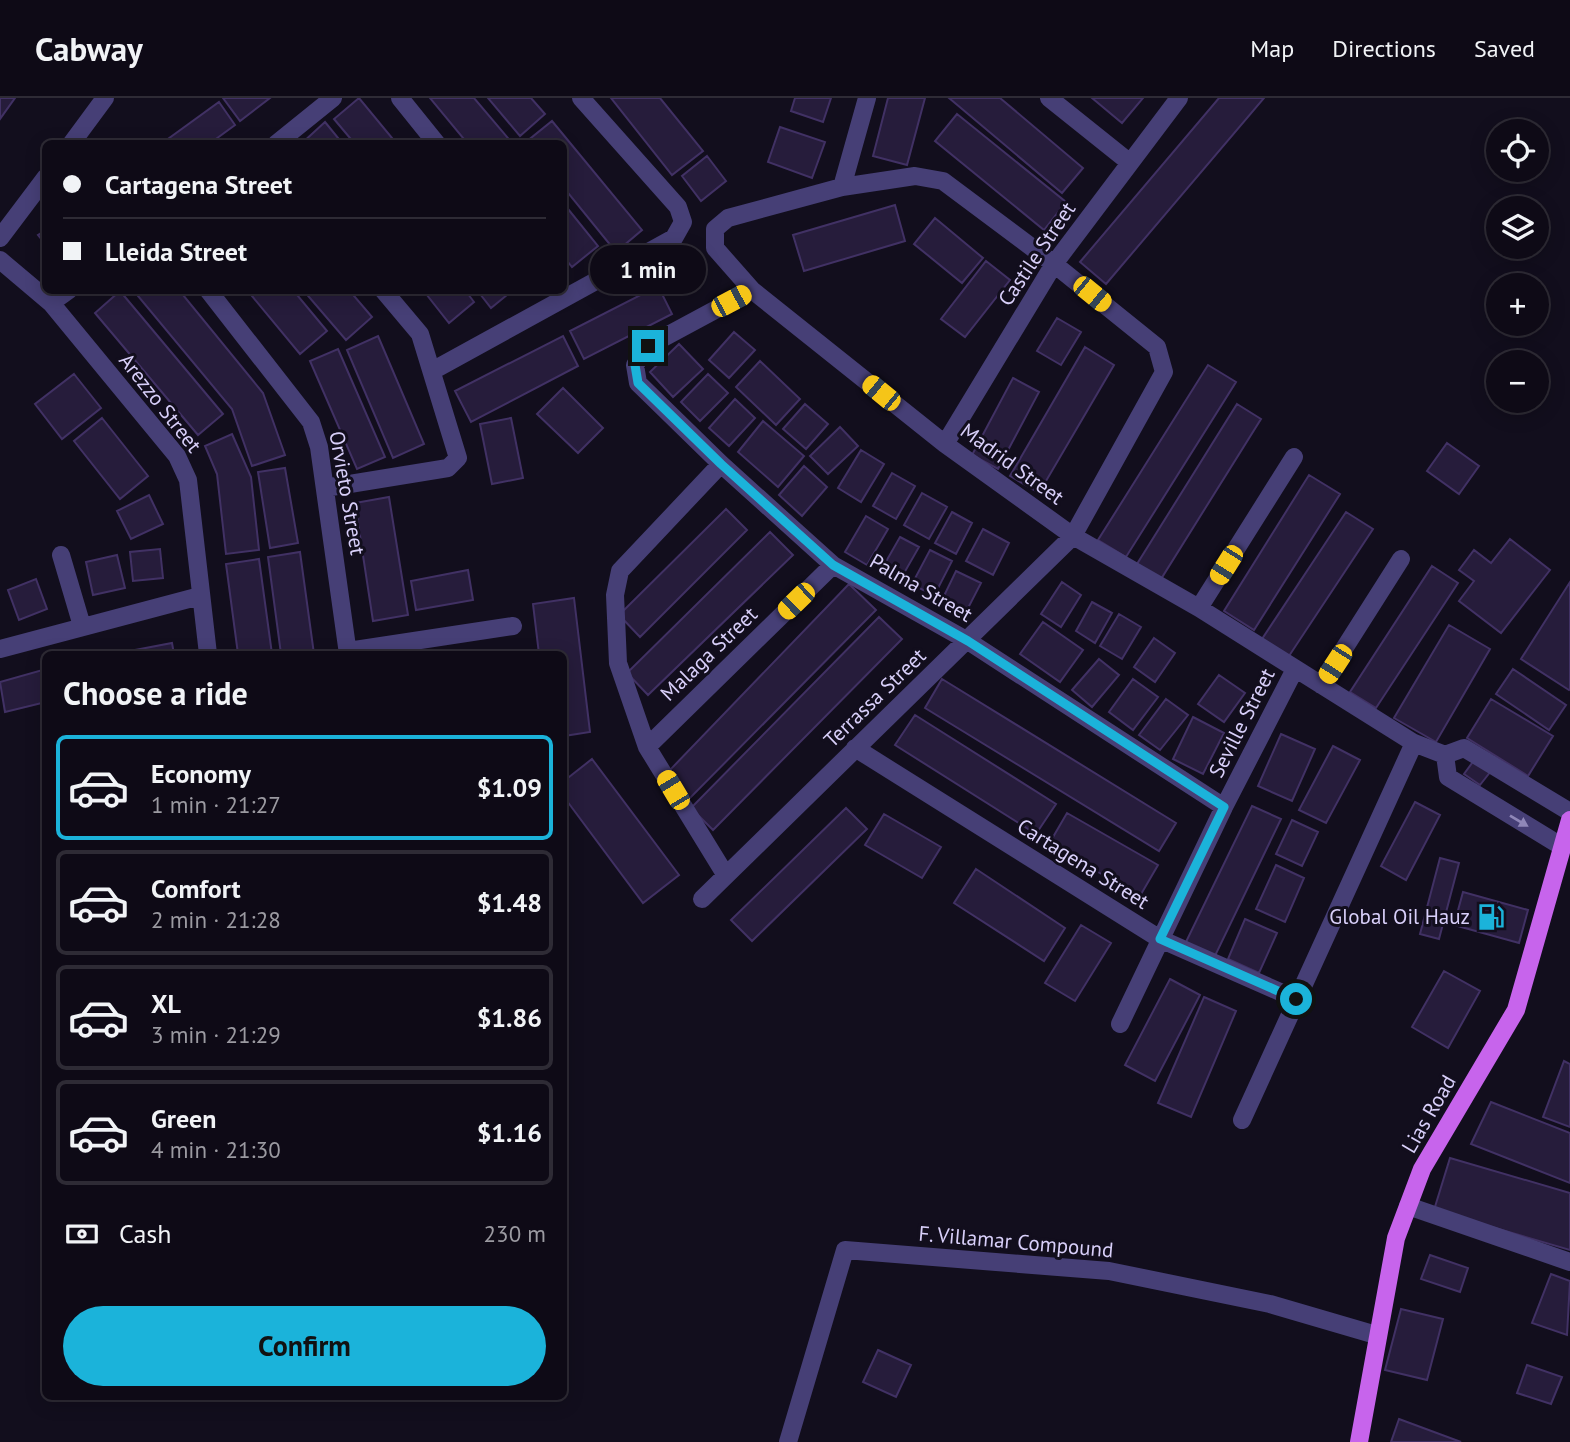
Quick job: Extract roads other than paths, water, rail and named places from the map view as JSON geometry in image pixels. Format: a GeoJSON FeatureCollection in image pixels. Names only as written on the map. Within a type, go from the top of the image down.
{"type":"FeatureCollection","features":[{"type":"Feature","properties":{"kind":"main road","name":"Lias Road"},"geometry":{"type":"LineString","coordinates":[[1359,1442],[1376,1335],[1396,1238],[1422,1169],[1516,1010],[1570,820]]}},
{"type":"Feature","properties":{"kind":"street"},"geometry":{"type":"LineString","coordinates":[[74,140],[105,98]]}},
{"type":"Feature","properties":{"kind":"street"},"geometry":{"type":"LineString","coordinates":[[281,140],[333,98]]}},
{"type":"Feature","properties":{"kind":"street"},"geometry":{"type":"LineString","coordinates":[[400,98],[435,140]]}},
{"type":"Feature","properties":{"kind":"street"},"geometry":{"type":"LineString","coordinates":[[567,291],[674,237],[683,222],[678,207],[581,98]]}},
{"type":"Feature","properties":{"kind":"street"},"geometry":{"type":"LineString","coordinates":[[842,187],[867,98]]}},
{"type":"Feature","properties":{"kind":"street"},"geometry":{"type":"LineString","coordinates":[[1049,98],[1129,162]]}},
{"type":"Feature","properties":{"kind":"street","name":"Castile Street"},"geometry":{"type":"LineString","coordinates":[[945,444],[1054,264],[1179,98]]}},
{"type":"Feature","properties":{"kind":"street","name":"Madrid Street"},"geometry":{"type":"LineString","coordinates":[[1054,264],[943,181],[915,176],[842,187],[728,218],[715,229],[715,248],[751,290],[945,444],[1073,536],[1199,608],[1414,743],[1444,755],[1464,748],[1570,812]]}},
{"type":"Feature","properties":{"kind":"street"},"geometry":{"type":"LineString","coordinates":[[0,238],[42,182]]}},
{"type":"Feature","properties":{"kind":"street","name":"Arezzo Street"},"geometry":{"type":"LineString","coordinates":[[0,260],[51,303],[177,456],[188,480],[208,651]]}},
{"type":"Feature","properties":{"kind":"street","name":"Terrassa Street"},"geometry":{"type":"LineString","coordinates":[[702,900],[725,874],[968,641],[1073,536],[1164,372],[1157,347],[1054,264]]}},
{"type":"Feature","properties":{"kind":"street","name":"Palma Street"},"geometry":{"type":"LineString","coordinates":[[751,290],[648,346],[635,365],[638,383],[721,464],[833,565],[968,641],[1224,807]]}},
{"type":"Feature","properties":{"kind":"street"},"geometry":{"type":"LineString","coordinates":[[51,303],[63,294]]}},
{"type":"Feature","properties":{"kind":"street","name":"Orvieto Street"},"geometry":{"type":"LineString","coordinates":[[211,294],[311,422],[319,447],[326,488],[348,651]]}},
{"type":"Feature","properties":{"kind":"street"},"geometry":{"type":"LineString","coordinates":[[326,488],[448,468],[458,458],[420,334],[386,294]]}},
{"type":"Feature","properties":{"kind":"street"},"geometry":{"type":"LineString","coordinates":[[432,371],[562,294]]}},
{"type":"Feature","properties":{"kind":"street"},"geometry":{"type":"LineString","coordinates":[[1199,608],[1294,457]]}},
{"type":"Feature","properties":{"kind":"street"},"geometry":{"type":"LineString","coordinates":[[721,464],[620,571],[615,595],[618,663],[647,747],[725,874]]}},
{"type":"Feature","properties":{"kind":"street"},"geometry":{"type":"LineString","coordinates":[[61,555],[82,626]]}},
{"type":"Feature","properties":{"kind":"street"},"geometry":{"type":"LineString","coordinates":[[1321,685],[1401,559]]}},
{"type":"Feature","properties":{"kind":"street","name":"Malaga Street"},"geometry":{"type":"LineString","coordinates":[[647,747],[833,565]]}},
{"type":"Feature","properties":{"kind":"street"},"geometry":{"type":"LineString","coordinates":[[0,649],[200,596]]}},
{"type":"Feature","properties":{"kind":"street"},"geometry":{"type":"LineString","coordinates":[[360,651],[513,626]]}},
{"type":"Feature","properties":{"kind":"street","name":"Seville Street"},"geometry":{"type":"LineString","coordinates":[[1119,1024],[1224,807],[1295,669]]}},
{"type":"Feature","properties":{"kind":"street"},"geometry":{"type":"LineString","coordinates":[[1242,1119],[1414,743]]}},
{"type":"Feature","properties":{"kind":"street","name":"Cartagena Street"},"geometry":{"type":"LineString","coordinates":[[855,748],[1160,939],[1296,999]]}},
{"type":"Feature","properties":{"kind":"street"},"geometry":{"type":"LineString","coordinates":[[1444,755],[1448,777],[1561,846]]}},
{"type":"Feature","properties":{"kind":"street"},"geometry":{"type":"LineString","coordinates":[[1408,1206],[1570,1262]]}},
{"type":"Feature","properties":{"kind":"street","name":"F. Villamar Compound"},"geometry":{"type":"LineString","coordinates":[[788,1442],[845,1250],[1109,1271],[1270,1304],[1376,1335]]}},
{"type":"Feature","properties":{"kind":"place","name":"Global Oil Hauz"},"geometry":{"type":"Point","coordinates":[1491,917]}}]}
